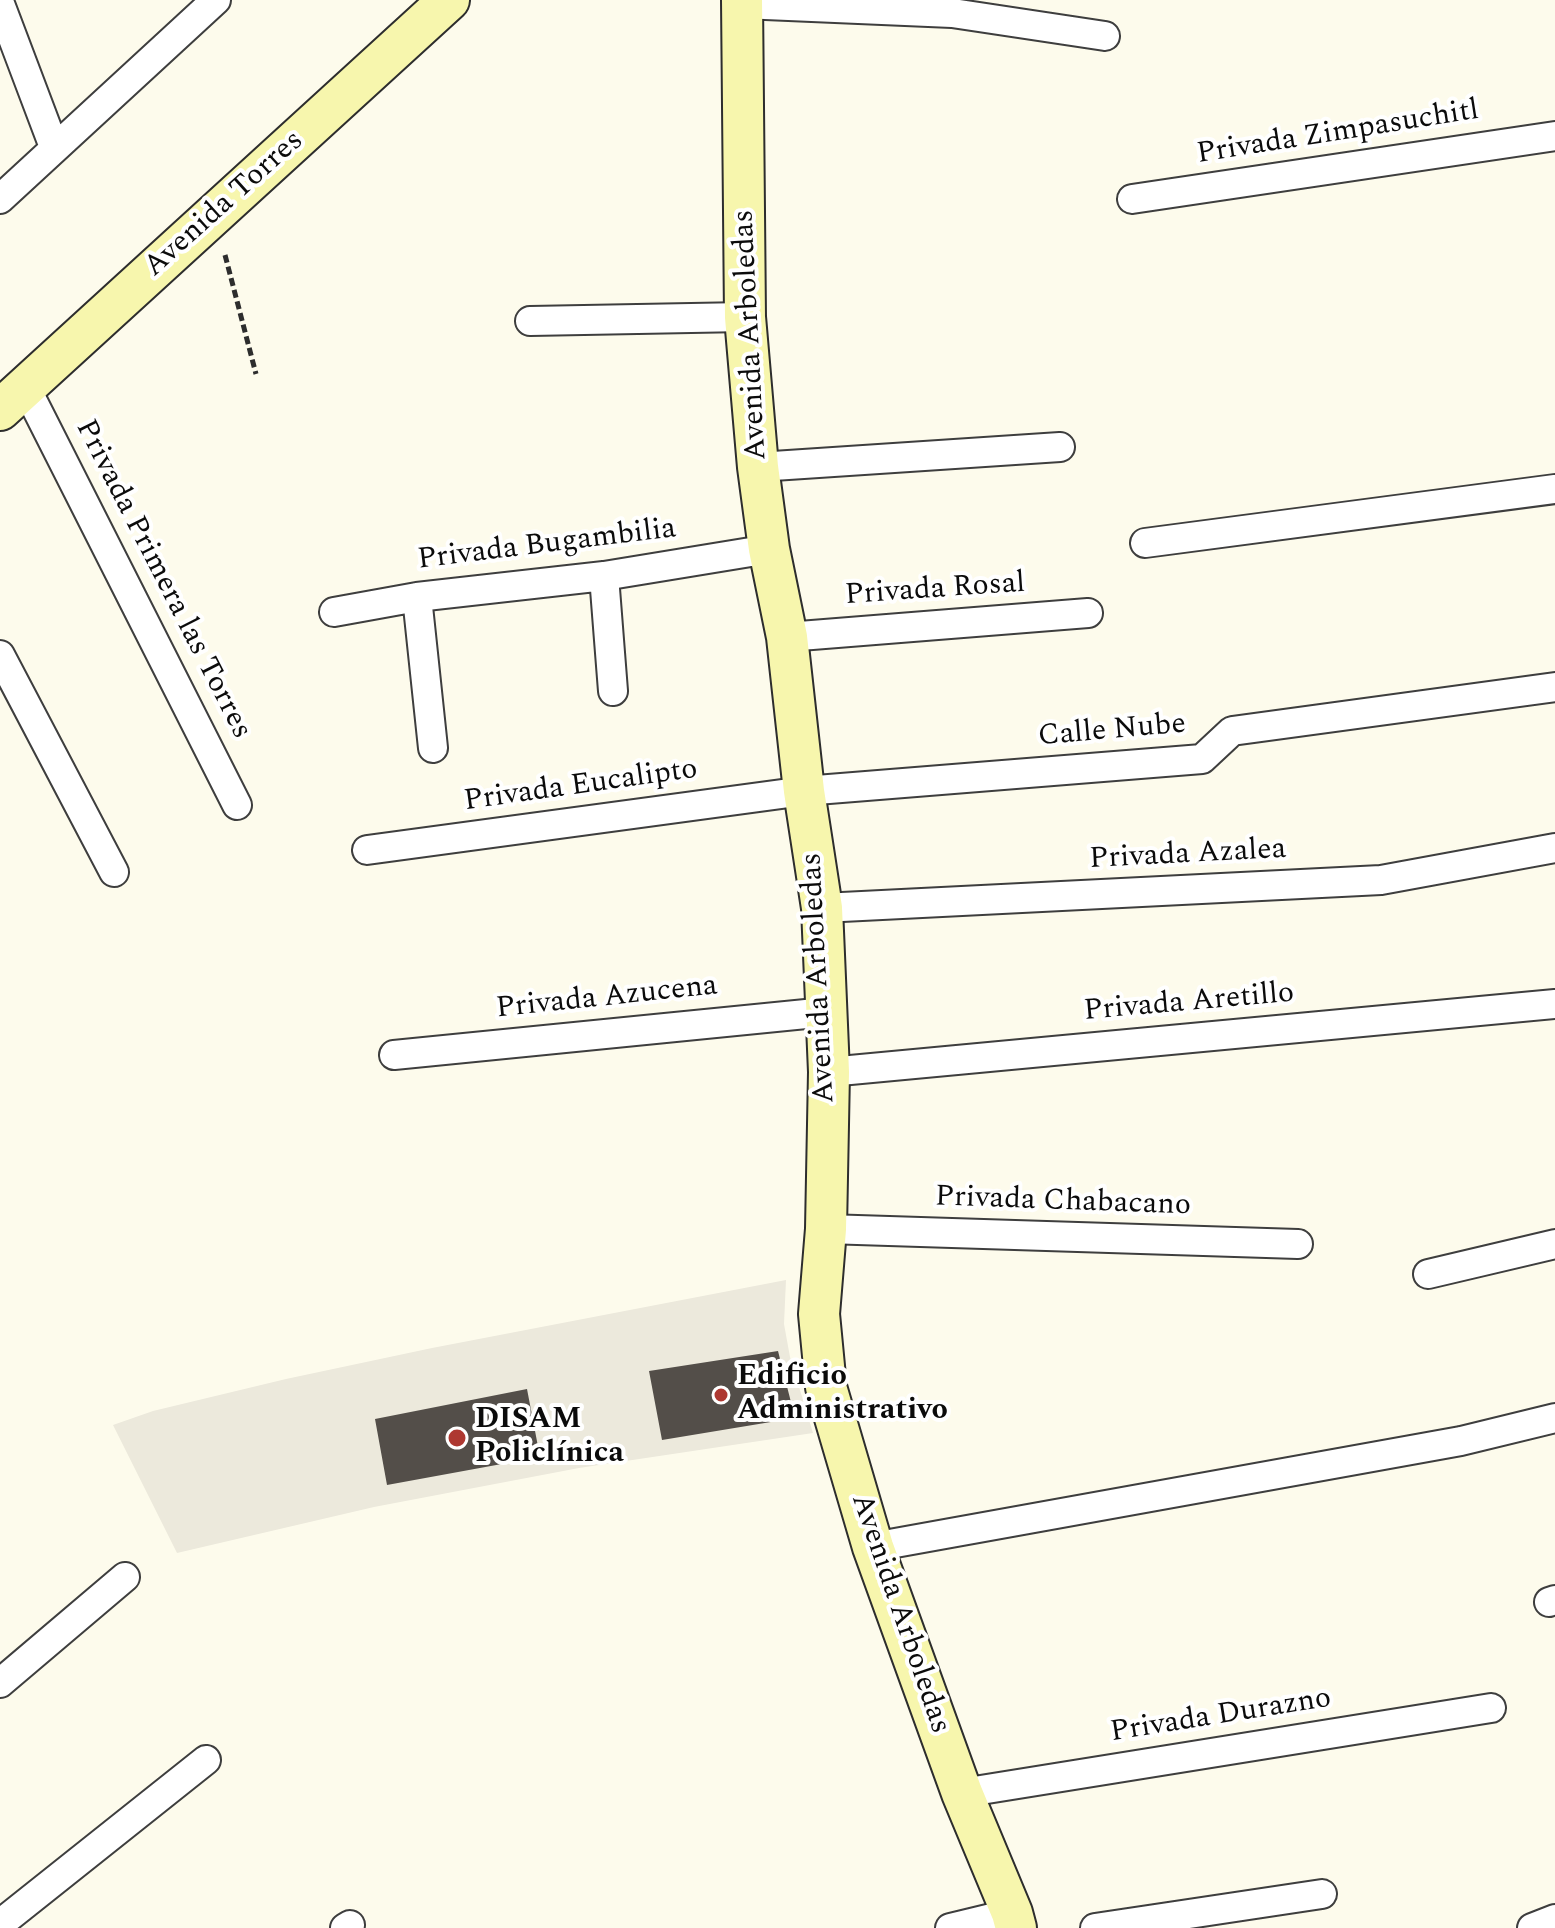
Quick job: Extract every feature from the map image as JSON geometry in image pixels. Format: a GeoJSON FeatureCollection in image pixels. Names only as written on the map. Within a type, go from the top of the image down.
{"type":"FeatureCollection","features":[{"type":"Feature","properties":{"kind":"main road","name":"Avenida Torres"},"geometry":{"type":"LineString","coordinates":[[13,398],[449,0]]}},
{"type":"Feature","properties":{"kind":"main road","name":"Avenida Arboledas"},"geometry":{"type":"LineString","coordinates":[[742,2],[745,317],[758,467],[769,549],[787,637],[804,791],[822,908],[829,1072],[826,1229],[819,1314],[826,1387],[873,1547],[962,1793],[1014,1921]]}},
{"type":"Feature","properties":{"kind":"street"},"geometry":{"type":"LineString","coordinates":[[0,199],[216,0]]}},
{"type":"Feature","properties":{"kind":"street"},"geometry":{"type":"LineString","coordinates":[[742,2],[952,13],[1105,36]]}},
{"type":"Feature","properties":{"kind":"street"},"geometry":{"type":"LineString","coordinates":[[0,4],[54,147]]}},
{"type":"Feature","properties":{"kind":"street","name":"Privada Zimpasuchitl"},"geometry":{"type":"LineString","coordinates":[[1132,199],[1555,136]]}},
{"type":"Feature","properties":{"kind":"street"},"geometry":{"type":"LineString","coordinates":[[530,321],[745,317]]}},
{"type":"Feature","properties":{"kind":"street","name":"Privada Primera las Torres"},"geometry":{"type":"LineString","coordinates":[[13,398],[237,805]]}},
{"type":"Feature","properties":{"kind":"street"},"geometry":{"type":"LineString","coordinates":[[758,467],[1060,447]]}},
{"type":"Feature","properties":{"kind":"street"},"geometry":{"type":"LineString","coordinates":[[1145,543],[1555,489]]}},
{"type":"Feature","properties":{"kind":"street","name":"Privada Bugambilia"},"geometry":{"type":"LineString","coordinates":[[334,612],[417,597],[604,576],[769,549]]}},
{"type":"Feature","properties":{"kind":"street"},"geometry":{"type":"LineString","coordinates":[[604,576],[613,691]]}},
{"type":"Feature","properties":{"kind":"street"},"geometry":{"type":"LineString","coordinates":[[417,597],[433,748]]}},
{"type":"Feature","properties":{"kind":"street","name":"Privada Rosal"},"geometry":{"type":"LineString","coordinates":[[787,637],[1088,613]]}},
{"type":"Feature","properties":{"kind":"street"},"geometry":{"type":"LineString","coordinates":[[0,655],[114,872]]}},
{"type":"Feature","properties":{"kind":"street","name":"Calle Nube"},"geometry":{"type":"LineString","coordinates":[[804,791],[1202,759],[1232,731],[1555,687]]}},
{"type":"Feature","properties":{"kind":"street","name":"Privada Eucalipto"},"geometry":{"type":"LineString","coordinates":[[367,850],[804,791]]}},
{"type":"Feature","properties":{"kind":"street","name":"Privada Azalea"},"geometry":{"type":"LineString","coordinates":[[822,908],[1381,880],[1555,848]]}},
{"type":"Feature","properties":{"kind":"street","name":"Privada Aretillo"},"geometry":{"type":"LineString","coordinates":[[829,1072],[1555,1004]]}},
{"type":"Feature","properties":{"kind":"street","name":"Privada Azucena"},"geometry":{"type":"LineString","coordinates":[[394,1055],[826,1012]]}},
{"type":"Feature","properties":{"kind":"street","name":"Privada Chabacano"},"geometry":{"type":"LineString","coordinates":[[826,1229],[1298,1244]]}},
{"type":"Feature","properties":{"kind":"street"},"geometry":{"type":"LineString","coordinates":[[1428,1274],[1555,1244]]}},
{"type":"Feature","properties":{"kind":"street"},"geometry":{"type":"LineString","coordinates":[[873,1547],[1461,1441],[1555,1418]]}},
{"type":"Feature","properties":{"kind":"street"},"geometry":{"type":"LineString","coordinates":[[0,1683],[125,1577]]}},
{"type":"Feature","properties":{"kind":"street","name":"Privada Durazno"},"geometry":{"type":"LineString","coordinates":[[962,1793],[1491,1708]]}},
{"type":"Feature","properties":{"kind":"street"},"geometry":{"type":"LineString","coordinates":[[0,1924],[206,1760]]}},
{"type":"Feature","properties":{"kind":"street"},"geometry":{"type":"LineString","coordinates":[[1095,1928],[1322,1894]]}},
{"type":"Feature","properties":{"kind":"street"},"geometry":{"type":"LineString","coordinates":[[1532,1928],[1555,1919]]}},
{"type":"Feature","properties":{"kind":"street"},"geometry":{"type":"LineString","coordinates":[[950,1928],[1014,1921]]}},
{"type":"Feature","properties":{"kind":"path"},"geometry":{"type":"LineString","coordinates":[[215,215],[256,374]]}},
{"type":"Feature","properties":{"kind":"shaded area"},"geometry":{"type":"Polygon","coordinates":[[[786,1280],[784,1324],[790,1357],[813,1433],[579,1468],[374,1507],[177,1553],[113,1425],[153,1411],[286,1379],[786,1280]]]}},
{"type":"Feature","properties":{"kind":"building","name":"Edificio Administrativo"},"geometry":{"type":"Polygon","coordinates":[[[778,1351],[795,1418],[662,1440],[649,1371],[778,1351]]]}},
{"type":"Feature","properties":{"kind":"building","name":"DISAM Policlínica"},"geometry":{"type":"Polygon","coordinates":[[[527,1389],[540,1457],[387,1485],[375,1419],[527,1389]]]}},
{"type":"Feature","properties":{"kind":"place","name":"Edificio Administrativo"},"geometry":{"type":"Point","coordinates":[721,1395]}},
{"type":"Feature","properties":{"kind":"place","name":"DISAM Policlínica"},"geometry":{"type":"Point","coordinates":[457,1438]}}]}
